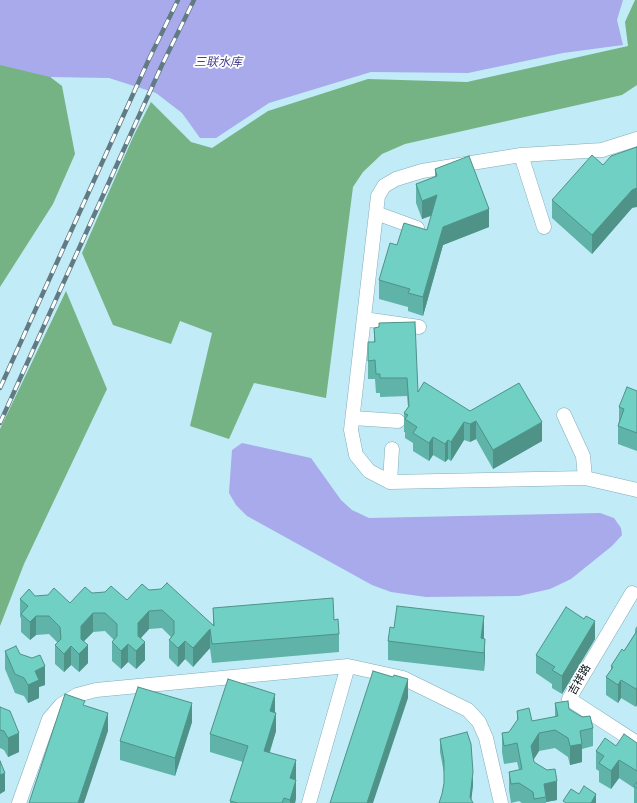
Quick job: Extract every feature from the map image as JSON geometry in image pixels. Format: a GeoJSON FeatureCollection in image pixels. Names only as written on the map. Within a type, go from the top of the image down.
{"type":"FeatureCollection","features":[{"type":"Feature","properties":{"kind":"street"},"geometry":{"type":"LineString","coordinates":[[637,139],[602,150],[521,155],[422,171],[396,179],[384,186],[378,196],[351,430],[356,455],[369,471],[390,482],[585,478],[637,490]]}},
{"type":"Feature","properties":{"kind":"street"},"geometry":{"type":"LineString","coordinates":[[521,155],[544,227]]}},
{"type":"Feature","properties":{"kind":"street"},"geometry":{"type":"LineString","coordinates":[[376,213],[417,228]]}},
{"type":"Feature","properties":{"kind":"street"},"geometry":{"type":"LineString","coordinates":[[364,319],[418,327]]}},
{"type":"Feature","properties":{"kind":"street"},"geometry":{"type":"LineString","coordinates":[[564,415],[583,456],[585,478]]}},
{"type":"Feature","properties":{"kind":"street"},"geometry":{"type":"LineString","coordinates":[[352,418],[398,421]]}},
{"type":"Feature","properties":{"kind":"street"},"geometry":{"type":"LineString","coordinates":[[390,482],[392,449]]}},
{"type":"Feature","properties":{"kind":"street","name":"吉祥路"},"geometry":{"type":"LineString","coordinates":[[632,593],[569,699],[637,743]]}},
{"type":"Feature","properties":{"kind":"street"},"geometry":{"type":"LineString","coordinates":[[309,803],[348,666]]}},
{"type":"Feature","properties":{"kind":"street"},"geometry":{"type":"LineString","coordinates":[[18,803],[49,719],[61,705],[77,695],[96,690],[348,666],[403,678],[468,710],[479,722],[486,738],[501,803]]}},
{"type":"Feature","properties":{"kind":"green space"},"geometry":{"type":"Polygon","coordinates":[[[635,0],[637,0],[637,85],[622,95],[405,144],[382,154],[363,172],[353,187],[326,398],[254,383],[229,439],[190,426],[212,333],[180,321],[171,344],[113,325],[82,253],[134,135],[151,102],[191,142],[212,148],[268,111],[368,79],[467,82],[628,46],[625,22],[635,0]]]}},
{"type":"Feature","properties":{"kind":"green space"},"geometry":{"type":"Polygon","coordinates":[[[0,64],[45,73],[62,86],[75,154],[53,204],[0,287],[0,64]]]}},
{"type":"Feature","properties":{"kind":"green space"},"geometry":{"type":"Polygon","coordinates":[[[66,291],[107,389],[24,564],[0,626],[0,429],[66,291]]]}},
{"type":"Feature","properties":{"kind":"water","name":"三联水库"},"geometry":{"type":"Polygon","coordinates":[[[0,0],[623,0],[617,20],[623,45],[563,53],[468,73],[371,72],[269,103],[216,138],[200,138],[182,113],[156,93],[109,78],[50,77],[0,65],[0,0]]]}},
{"type":"Feature","properties":{"kind":"water"},"geometry":{"type":"Polygon","coordinates":[[[242,443],[311,458],[341,500],[352,510],[369,518],[600,513],[614,518],[621,528],[622,535],[612,546],[571,579],[550,589],[519,596],[426,597],[391,592],[372,585],[247,516],[236,505],[229,493],[232,450],[242,443]]]}},
{"type":"Feature","properties":{"kind":"building"},"geometry":{"type":"Polygon","coordinates":[[[637,147],[637,188],[632,190],[592,235],[552,200],[592,155],[603,165],[611,156],[637,147]]]}},
{"type":"Feature","properties":{"kind":"building"},"geometry":{"type":"Polygon","coordinates":[[[469,156],[489,209],[443,227],[423,297],[408,293],[410,289],[379,280],[390,243],[397,245],[404,223],[427,230],[437,195],[422,201],[416,184],[437,176],[435,169],[469,156]]]}},
{"type":"Feature","properties":{"kind":"building"},"geometry":{"type":"Polygon","coordinates":[[[415,322],[418,392],[424,382],[470,411],[519,383],[542,422],[493,450],[476,421],[470,424],[464,422],[451,442],[448,440],[445,444],[433,437],[429,443],[413,433],[417,427],[405,419],[408,415],[404,413],[409,406],[407,378],[380,378],[380,374],[376,374],[375,360],[368,361],[368,342],[375,342],[374,328],[379,327],[379,323],[415,322]]]}},
{"type":"Feature","properties":{"kind":"building"},"geometry":{"type":"Polygon","coordinates":[[[627,387],[637,391],[637,433],[618,426],[624,409],[619,407],[627,387]]]}},
{"type":"Feature","properties":{"kind":"building"},"geometry":{"type":"Polygon","coordinates":[[[167,583],[214,626],[213,608],[333,598],[334,620],[338,619],[339,634],[212,644],[210,629],[193,648],[185,641],[178,648],[169,640],[174,634],[174,621],[162,610],[149,611],[138,623],[138,636],[145,642],[136,651],[128,644],[121,651],[112,642],[117,636],[117,624],[105,613],[93,613],[81,626],[81,639],[88,645],[79,654],[71,646],[64,654],[55,645],[61,639],[60,627],[49,616],[36,616],[30,622],[21,614],[28,606],[20,599],[29,589],[35,596],[48,595],[54,588],[70,603],[85,587],[92,593],[105,592],[111,586],[127,600],[142,584],[149,590],[161,589],[167,583]]]}},
{"type":"Feature","properties":{"kind":"building"},"geometry":{"type":"Polygon","coordinates":[[[397,606],[484,616],[481,638],[485,639],[484,653],[388,641],[390,627],[394,628],[397,606]]]}},
{"type":"Feature","properties":{"kind":"building"},"geometry":{"type":"Polygon","coordinates":[[[566,607],[584,619],[586,616],[595,621],[562,676],[552,670],[555,667],[536,655],[566,607]]]}},
{"type":"Feature","properties":{"kind":"building"},"geometry":{"type":"Polygon","coordinates":[[[637,631],[636,689],[621,680],[618,685],[606,677],[622,649],[624,651],[637,631]]]}},
{"type":"Feature","properties":{"kind":"building"},"geometry":{"type":"Polygon","coordinates":[[[16,646],[20,654],[32,658],[40,655],[45,666],[35,671],[39,680],[28,685],[24,678],[15,674],[5,651],[16,646]]]}},
{"type":"Feature","properties":{"kind":"building"},"geometry":{"type":"Polygon","coordinates":[[[373,671],[393,677],[394,675],[408,679],[367,803],[330,803],[373,671]]]}},
{"type":"Feature","properties":{"kind":"building"},"geometry":{"type":"Polygon","coordinates":[[[228,679],[275,694],[270,711],[276,713],[264,751],[296,760],[290,778],[296,780],[290,800],[284,798],[282,803],[238,803],[230,801],[248,746],[210,734],[228,679]]]}},
{"type":"Feature","properties":{"kind":"building"},"geometry":{"type":"Polygon","coordinates":[[[138,687],[192,703],[175,758],[120,741],[138,687]]]}},
{"type":"Feature","properties":{"kind":"building"},"geometry":{"type":"Polygon","coordinates":[[[65,694],[85,701],[83,705],[108,713],[78,803],[29,803],[65,694]]]}},
{"type":"Feature","properties":{"kind":"building"},"geometry":{"type":"Polygon","coordinates":[[[568,701],[569,709],[582,717],[590,716],[593,728],[580,731],[582,744],[570,746],[568,738],[555,730],[539,733],[531,746],[534,762],[547,770],[555,769],[557,781],[544,784],[546,797],[534,799],[533,792],[519,783],[511,784],[509,772],[522,769],[517,743],[504,746],[502,733],[509,732],[518,719],[517,711],[529,708],[532,721],[558,716],[555,703],[568,701]]]}},
{"type":"Feature","properties":{"kind":"building"},"geometry":{"type":"Polygon","coordinates":[[[0,707],[10,711],[19,733],[8,738],[4,731],[0,730],[0,707]]]}},
{"type":"Feature","properties":{"kind":"building"},"geometry":{"type":"Polygon","coordinates":[[[467,732],[471,744],[473,772],[470,797],[473,803],[439,803],[444,783],[444,761],[440,739],[467,732]]]}},
{"type":"Feature","properties":{"kind":"building"},"geometry":{"type":"Polygon","coordinates":[[[624,734],[637,743],[637,771],[619,760],[611,771],[599,763],[604,756],[596,751],[605,738],[616,746],[624,734]]]}},
{"type":"Feature","properties":{"kind":"building"},"geometry":{"type":"Polygon","coordinates":[[[0,761],[5,773],[0,775],[0,761]]]}},
{"type":"Feature","properties":{"kind":"building"},"geometry":{"type":"Polygon","coordinates":[[[584,786],[596,794],[591,803],[566,803],[563,801],[571,789],[579,794],[584,786]]]}},
{"type":"Feature","properties":{"kind":"railway"},"geometry":{"type":"LineString","coordinates":[[0,388],[149,59],[178,0]]}},
{"type":"Feature","properties":{"kind":"railway"},"geometry":{"type":"LineString","coordinates":[[0,423],[162,65],[194,0]]}}]}
